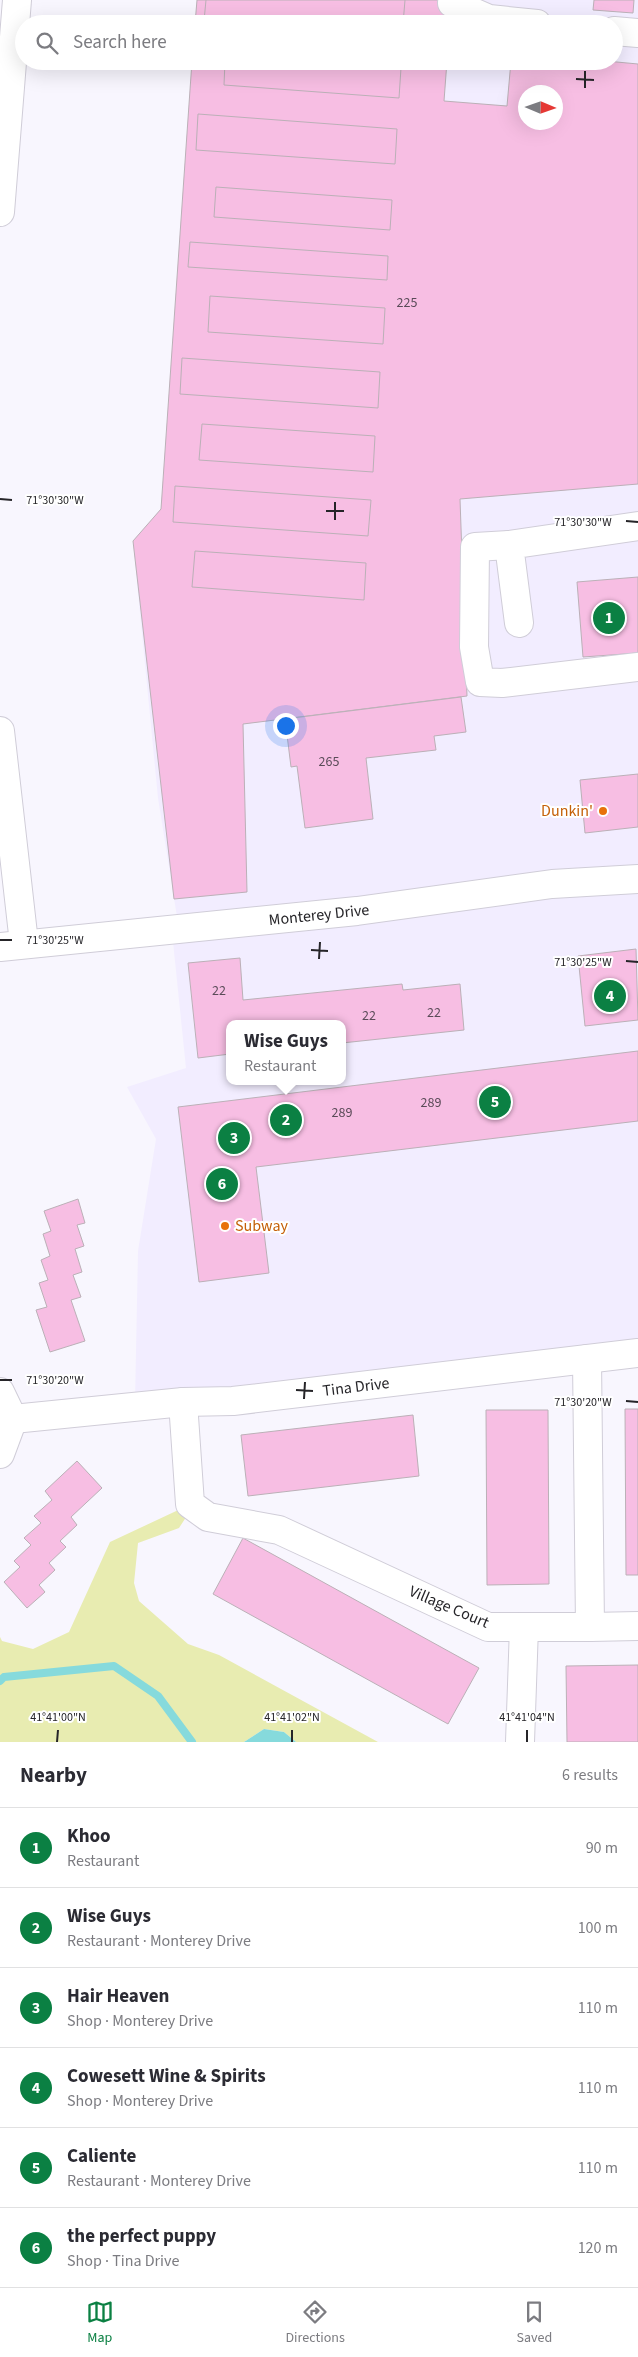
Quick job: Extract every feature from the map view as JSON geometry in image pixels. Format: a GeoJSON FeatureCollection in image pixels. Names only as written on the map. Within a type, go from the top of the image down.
{"type":"FeatureCollection","features":[{"type":"Feature","properties":{"kind":"street"},"geometry":{"type":"LineString","coordinates":[[0,212],[4,109],[16,0]]}},
{"type":"Feature","properties":{"kind":"street"},"geometry":{"type":"LineString","coordinates":[[452,3],[480,15]]}},
{"type":"Feature","properties":{"kind":"street"},"geometry":{"type":"LineString","coordinates":[[623,32],[638,33]]}},
{"type":"Feature","properties":{"kind":"street"},"geometry":{"type":"LineString","coordinates":[[638,526],[509,545],[475,547],[474,647],[480,682],[502,683],[638,667]]}},
{"type":"Feature","properties":{"kind":"street"},"geometry":{"type":"LineString","coordinates":[[509,545],[519,623]]}},
{"type":"Feature","properties":{"kind":"street"},"geometry":{"type":"LineString","coordinates":[[0,731],[12,945]]}},
{"type":"Feature","properties":{"kind":"street","name":"Monterey Drive"},"geometry":{"type":"LineString","coordinates":[[12,945],[357,911],[552,884],[638,879]]}},
{"type":"Feature","properties":{"kind":"street","name":"Tina Drive"},"geometry":{"type":"LineString","coordinates":[[13,1419],[183,1402],[232,1401],[638,1354]]}},
{"type":"Feature","properties":{"kind":"street"},"geometry":{"type":"LineString","coordinates":[[587,1359],[590,1627]]}},
{"type":"Feature","properties":{"kind":"street"},"geometry":{"type":"LineString","coordinates":[[0,1392],[13,1419],[0,1454]]}},
{"type":"Feature","properties":{"kind":"street","name":"Village Court"},"geometry":{"type":"LineString","coordinates":[[183,1402],[190,1504],[208,1517],[279,1530],[488,1627],[638,1626]]}},
{"type":"Feature","properties":{"kind":"street"},"geometry":{"type":"LineString","coordinates":[[520,1742],[524,1627]]}},
{"type":"Feature","properties":{"kind":"shaded area"},"geometry":{"type":"Polygon","coordinates":[[[197,0],[638,0],[638,1354],[135,1402],[138,1251],[156,1139],[127,1087],[186,1068],[172,932],[178,923],[158,798],[133,541],[161,509],[191,70],[623,70],[623,15],[196,15],[197,0]]]}},
{"type":"Feature","properties":{"kind":"green space"},"geometry":{"type":"Polygon","coordinates":[[[189,1505],[192,1508],[179,1528],[138,1543],[134,1583],[139,1601],[188,1644],[219,1655],[378,1742],[296,1742],[284,1732],[264,1729],[244,1742],[0,1742],[0,1637],[2,1641],[33,1649],[69,1632],[110,1542],[189,1505]]]}},
{"type":"Feature","properties":{"kind":"water"},"geometry":{"type":"Polygon","coordinates":[[[264,1729],[284,1732],[296,1742],[244,1742],[264,1729]]]}},
{"type":"Feature","properties":{"kind":"building"},"geometry":{"type":"Polygon","coordinates":[[[197,0],[452,0],[451,15],[196,15],[197,0]]]}},
{"type":"Feature","properties":{"kind":"building"},"geometry":{"type":"Polygon","coordinates":[[[206,0],[405,0],[404,15],[205,15],[206,0]]]}},
{"type":"Feature","properties":{"kind":"building"},"geometry":{"type":"Polygon","coordinates":[[[594,0],[634,0],[633,13],[593,10],[594,0]]]}},
{"type":"Feature","properties":{"kind":"building"},"geometry":{"type":"Polygon","coordinates":[[[623,63],[638,64],[638,484],[460,499],[467,696],[243,724],[247,892],[174,899],[133,541],[161,509],[191,70],[446,70],[444,101],[507,106],[510,70],[623,70],[623,63]]]}},
{"type":"Feature","properties":{"kind":"building"},"geometry":{"type":"Polygon","coordinates":[[[225,70],[401,70],[399,98],[224,85],[225,70]]]}},
{"type":"Feature","properties":{"kind":"building"},"geometry":{"type":"Polygon","coordinates":[[[198,114],[397,129],[395,164],[196,150],[198,114]]]}},
{"type":"Feature","properties":{"kind":"building"},"geometry":{"type":"Polygon","coordinates":[[[216,187],[392,200],[390,230],[214,217],[216,187]]]}},
{"type":"Feature","properties":{"kind":"building"},"geometry":{"type":"Polygon","coordinates":[[[190,242],[388,256],[387,280],[188,267],[190,242]]]}},
{"type":"Feature","properties":{"kind":"building"},"geometry":{"type":"Polygon","coordinates":[[[210,296],[385,308],[383,344],[208,332],[210,296]]]}},
{"type":"Feature","properties":{"kind":"building"},"geometry":{"type":"Polygon","coordinates":[[[182,358],[380,372],[378,408],[180,394],[182,358]]]}},
{"type":"Feature","properties":{"kind":"building"},"geometry":{"type":"Polygon","coordinates":[[[202,424],[375,436],[373,472],[199,460],[202,424]]]}},
{"type":"Feature","properties":{"kind":"building"},"geometry":{"type":"Polygon","coordinates":[[[175,486],[371,500],[368,536],[173,522],[175,486]]]}},
{"type":"Feature","properties":{"kind":"building"},"geometry":{"type":"Polygon","coordinates":[[[195,551],[366,563],[364,600],[192,587],[195,551]]]}},
{"type":"Feature","properties":{"kind":"building"},"geometry":{"type":"Polygon","coordinates":[[[638,577],[638,653],[583,657],[577,582],[638,577]]]}},
{"type":"Feature","properties":{"kind":"building"},"geometry":{"type":"Polygon","coordinates":[[[461,697],[466,732],[434,736],[436,750],[366,758],[373,819],[305,828],[297,766],[291,767],[285,719],[461,697]]]}},
{"type":"Feature","properties":{"kind":"building"},"geometry":{"type":"Polygon","coordinates":[[[638,774],[638,827],[585,833],[580,780],[638,774]]]}},
{"type":"Feature","properties":{"kind":"building"},"geometry":{"type":"Polygon","coordinates":[[[636,949],[638,1020],[585,1026],[578,956],[636,949]]]}},
{"type":"Feature","properties":{"kind":"building"},"geometry":{"type":"Polygon","coordinates":[[[240,958],[243,1000],[402,984],[403,990],[460,984],[464,1030],[346,1043],[346,1020],[226,1020],[226,1054],[198,1058],[188,963],[240,958]]]}},
{"type":"Feature","properties":{"kind":"building"},"geometry":{"type":"Polygon","coordinates":[[[638,1051],[638,1121],[256,1167],[269,1273],[199,1282],[178,1107],[638,1051]]]}},
{"type":"Feature","properties":{"kind":"building"},"geometry":{"type":"Polygon","coordinates":[[[78,1199],[85,1223],[77,1225],[84,1246],[75,1249],[82,1272],[73,1275],[81,1297],[71,1300],[85,1341],[50,1352],[36,1310],[47,1307],[39,1283],[48,1280],[41,1260],[50,1256],[43,1234],[51,1231],[44,1211],[78,1199]]]}},
{"type":"Feature","properties":{"kind":"building"},"geometry":{"type":"Polygon","coordinates":[[[625,1409],[638,1409],[638,1575],[626,1575],[625,1409]]]}},
{"type":"Feature","properties":{"kind":"building"},"geometry":{"type":"Polygon","coordinates":[[[486,1410],[548,1410],[549,1584],[487,1585],[486,1410]]]}},
{"type":"Feature","properties":{"kind":"building"},"geometry":{"type":"Polygon","coordinates":[[[413,1415],[419,1476],[248,1496],[241,1435],[413,1415]]]}},
{"type":"Feature","properties":{"kind":"building"},"geometry":{"type":"Polygon","coordinates":[[[77,1461],[102,1488],[71,1517],[77,1525],[60,1541],[66,1547],[49,1563],[55,1570],[39,1585],[45,1592],[27,1608],[4,1582],[20,1567],[14,1561],[31,1545],[24,1538],[41,1523],[34,1516],[52,1500],[45,1491],[77,1461]]]}},
{"type":"Feature","properties":{"kind":"building"},"geometry":{"type":"Polygon","coordinates":[[[243,1538],[479,1668],[448,1724],[213,1594],[243,1538]]]}},
{"type":"Feature","properties":{"kind":"building"},"geometry":{"type":"Polygon","coordinates":[[[638,1665],[638,1742],[567,1742],[566,1666],[638,1665]]]}},
{"type":"Feature","properties":{"kind":"waterway"},"geometry":{"type":"LineString","coordinates":[[0,1681],[4,1677],[114,1666],[158,1696],[192,1742]]}},
{"type":"Feature","properties":{"kind":"place","name":"Khoo"},"geometry":{"type":"Point","coordinates":[609,618]}},
{"type":"Feature","properties":{"kind":"place","name":"Dunkin'"},"geometry":{"type":"Point","coordinates":[603,811]}},
{"type":"Feature","properties":{"kind":"place","name":"Cowesett Wine & Spirits"},"geometry":{"type":"Point","coordinates":[610,996]}},
{"type":"Feature","properties":{"kind":"place","name":"Caliente"},"geometry":{"type":"Point","coordinates":[495,1102]}},
{"type":"Feature","properties":{"kind":"place","name":"Wise Guys"},"geometry":{"type":"Point","coordinates":[286,1120]}},
{"type":"Feature","properties":{"kind":"place","name":"Hair Heaven"},"geometry":{"type":"Point","coordinates":[234,1138]}},
{"type":"Feature","properties":{"kind":"place","name":"the perfect puppy"},"geometry":{"type":"Point","coordinates":[222,1184]}},
{"type":"Feature","properties":{"kind":"place","name":"Subway"},"geometry":{"type":"Point","coordinates":[225,1226]}}]}
